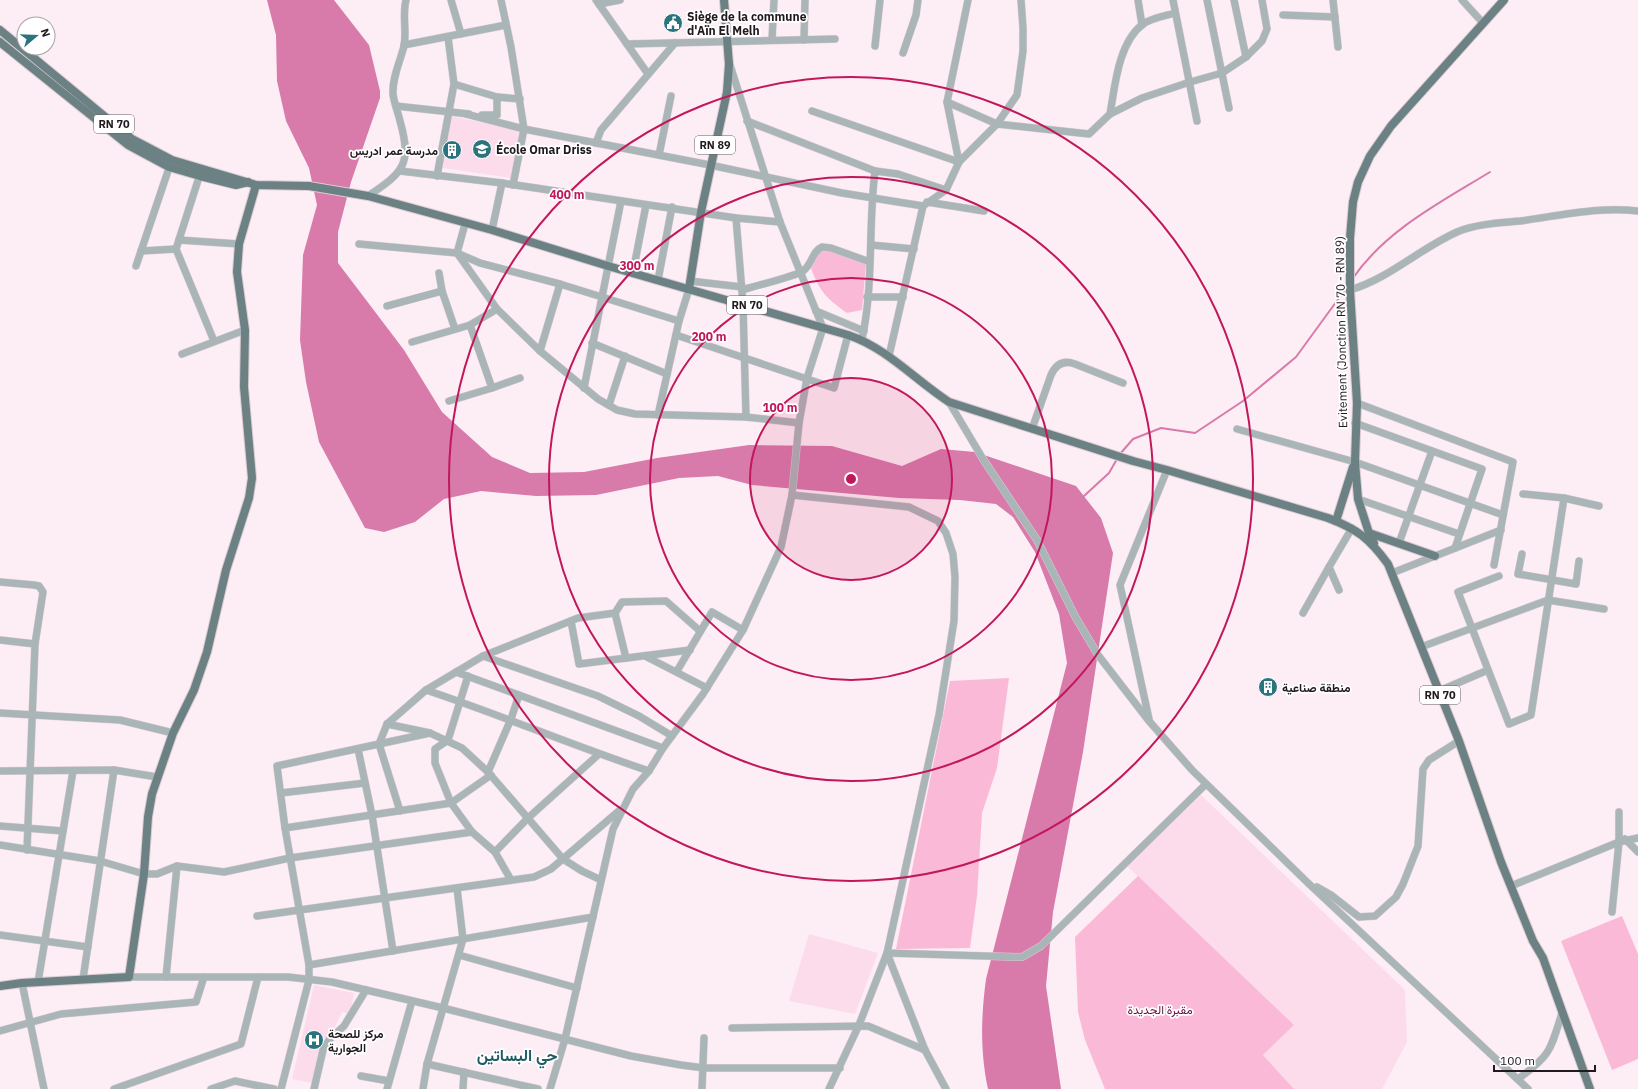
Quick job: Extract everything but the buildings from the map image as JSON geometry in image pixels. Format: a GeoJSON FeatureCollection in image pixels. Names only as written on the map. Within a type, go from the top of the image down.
{"type":"FeatureCollection","features":[{"type":"Feature","properties":{"kind":"main road","name":"RN 89"},"geometry":{"type":"LineString","coordinates":[[690,285],[710,165],[727,92],[729,64],[724,0]]}},
{"type":"Feature","properties":{"kind":"main road","name":"Evitement (Jonction RN 70 - RN 89)"},"geometry":{"type":"LineString","coordinates":[[1375,546],[1368,532],[1358,499],[1355,462],[1355,424],[1357,403],[1350,290],[1350,238],[1353,202],[1358,182],[1370,156],[1390,126],[1504,0]]}},
{"type":"Feature","properties":{"kind":"main road","name":"RN 70"},"geometry":{"type":"LineString","coordinates":[[0,30],[48,74],[130,142],[171,163],[201,173],[238,178],[252,184],[309,186],[366,195],[465,224],[492,230],[658,280],[690,285],[743,304],[862,339],[889,356],[930,390],[949,402],[1133,461],[1336,521],[1352,528],[1375,546],[1388,564],[1392,573],[1459,741],[1511,886],[1533,941],[1543,958],[1590,1089]]}},
{"type":"Feature","properties":{"kind":"main road","name":"RN 70"},"geometry":{"type":"LineString","coordinates":[[0,42],[48,74]]}},
{"type":"Feature","properties":{"kind":"main road"},"geometry":{"type":"LineString","coordinates":[[0,986],[22,983],[129,977],[144,874],[148,817],[157,777],[173,732],[194,690],[207,652],[226,570],[249,498],[251,485],[251,457],[246,424],[244,388],[245,330],[237,272],[240,244],[252,184]]}},
{"type":"Feature","properties":{"kind":"main road"},"geometry":{"type":"LineString","coordinates":[[1336,521],[1355,462]]}},
{"type":"Feature","properties":{"kind":"main road"},"geometry":{"type":"LineString","coordinates":[[1368,532],[1435,556]]}},
{"type":"Feature","properties":{"kind":"street"},"geometry":{"type":"LineString","coordinates":[[366,195],[386,184],[400,171],[405,161],[407,150],[396,106],[393,86],[404,45],[406,0]]}},
{"type":"Feature","properties":{"kind":"street"},"geometry":{"type":"LineString","coordinates":[[451,0],[460,34]]}},
{"type":"Feature","properties":{"kind":"street"},"geometry":{"type":"LineString","coordinates":[[501,0],[520,99],[524,129],[513,185]]}},
{"type":"Feature","properties":{"kind":"street"},"geometry":{"type":"LineString","coordinates":[[620,0],[598,2],[648,74]]}},
{"type":"Feature","properties":{"kind":"street"},"geometry":{"type":"LineString","coordinates":[[772,40],[774,0]]}},
{"type":"Feature","properties":{"kind":"street"},"geometry":{"type":"LineString","coordinates":[[804,40],[805,0]]}},
{"type":"Feature","properties":{"kind":"street"},"geometry":{"type":"LineString","coordinates":[[875,46],[880,0]]}},
{"type":"Feature","properties":{"kind":"street"},"geometry":{"type":"LineString","coordinates":[[903,52],[916,15],[918,0]]}},
{"type":"Feature","properties":{"kind":"street"},"geometry":{"type":"LineString","coordinates":[[959,162],[947,102],[968,0]]}},
{"type":"Feature","properties":{"kind":"street"},"geometry":{"type":"LineString","coordinates":[[889,356],[925,204],[946,190],[959,162],[997,124],[1017,95],[1023,51],[1023,28],[1020,0]]}},
{"type":"Feature","properties":{"kind":"street"},"geometry":{"type":"LineString","coordinates":[[1138,0],[1142,25]]}},
{"type":"Feature","properties":{"kind":"street"},"geometry":{"type":"LineString","coordinates":[[1172,0],[1198,122]]}},
{"type":"Feature","properties":{"kind":"street"},"geometry":{"type":"LineString","coordinates":[[1207,0],[1229,108]]}},
{"type":"Feature","properties":{"kind":"street"},"geometry":{"type":"LineString","coordinates":[[1234,0],[1246,57]]}},
{"type":"Feature","properties":{"kind":"street"},"geometry":{"type":"LineString","coordinates":[[947,102],[997,124],[1089,134],[1110,114],[1142,98],[1190,82],[1222,74],[1246,57],[1262,41],[1267,29],[1262,0]]}},
{"type":"Feature","properties":{"kind":"street"},"geometry":{"type":"LineString","coordinates":[[1333,0],[1338,47]]}},
{"type":"Feature","properties":{"kind":"street"},"geometry":{"type":"LineString","coordinates":[[1462,0],[1483,23]]}},
{"type":"Feature","properties":{"kind":"street"},"geometry":{"type":"LineString","coordinates":[[1110,114],[1117,78],[1126,45],[1142,25],[1149,21],[1175,13]]}},
{"type":"Feature","properties":{"kind":"street"},"geometry":{"type":"LineString","coordinates":[[1283,15],[1335,17]]}},
{"type":"Feature","properties":{"kind":"street"},"geometry":{"type":"LineString","coordinates":[[404,45],[506,25]]}},
{"type":"Feature","properties":{"kind":"street"},"geometry":{"type":"LineString","coordinates":[[437,176],[447,112],[454,84],[448,37]]}},
{"type":"Feature","properties":{"kind":"street"},"geometry":{"type":"LineString","coordinates":[[627,44],[835,39]]}},
{"type":"Feature","properties":{"kind":"street"},"geometry":{"type":"LineString","coordinates":[[596,143],[601,130],[675,43]]}},
{"type":"Feature","properties":{"kind":"street"},"geometry":{"type":"LineString","coordinates":[[552,1089],[577,988],[613,829],[622,808],[633,789],[649,771],[663,748],[707,688],[743,630],[782,547],[793,492],[799,423],[807,378],[823,328],[780,222],[729,64]]}},
{"type":"Feature","properties":{"kind":"street"},"geometry":{"type":"LineString","coordinates":[[454,84],[497,96],[520,99]]}},
{"type":"Feature","properties":{"kind":"street"},"geometry":{"type":"LineString","coordinates":[[396,106],[497,116],[497,96]]}},
{"type":"Feature","properties":{"kind":"street"},"geometry":{"type":"LineString","coordinates":[[659,155],[671,96]]}},
{"type":"Feature","properties":{"kind":"street"},"geometry":{"type":"LineString","coordinates":[[812,111],[959,162]]}},
{"type":"Feature","properties":{"kind":"street"},"geometry":{"type":"LineString","coordinates":[[466,114],[524,129],[872,198],[984,211]]}},
{"type":"Feature","properties":{"kind":"street"},"geometry":{"type":"LineString","coordinates":[[747,121],[875,171],[898,174],[946,190]]}},
{"type":"Feature","properties":{"kind":"street"},"geometry":{"type":"LineString","coordinates":[[136,266],[171,163]]}},
{"type":"Feature","properties":{"kind":"street"},"geometry":{"type":"LineString","coordinates":[[400,171],[502,183],[622,202],[672,207],[736,218],[780,222]]}},
{"type":"Feature","properties":{"kind":"street"},"geometry":{"type":"LineString","coordinates":[[862,339],[870,262],[872,198],[875,171]]}},
{"type":"Feature","properties":{"kind":"street"},"geometry":{"type":"LineString","coordinates":[[201,173],[176,249],[214,341]]}},
{"type":"Feature","properties":{"kind":"street"},"geometry":{"type":"LineString","coordinates":[[492,230],[502,183]]}},
{"type":"Feature","properties":{"kind":"street"},"geometry":{"type":"LineString","coordinates":[[584,388],[601,297],[622,202]]}},
{"type":"Feature","properties":{"kind":"street"},"geometry":{"type":"LineString","coordinates":[[633,272],[646,205]]}},
{"type":"Feature","properties":{"kind":"street"},"geometry":{"type":"LineString","coordinates":[[658,280],[672,207]]}},
{"type":"Feature","properties":{"kind":"street"},"geometry":{"type":"LineString","coordinates":[[1350,290],[1368,284],[1433,244],[1458,232],[1482,225],[1594,211],[1638,211]]}},
{"type":"Feature","properties":{"kind":"street"},"geometry":{"type":"LineString","coordinates":[[736,218],[743,304],[746,417]]}},
{"type":"Feature","properties":{"kind":"street"},"geometry":{"type":"LineString","coordinates":[[465,224],[458,253],[497,308],[540,351],[584,388],[617,410],[635,414],[746,417],[799,423]]}},
{"type":"Feature","properties":{"kind":"street"},"geometry":{"type":"LineString","coordinates":[[179,240],[240,244]]}},
{"type":"Feature","properties":{"kind":"street"},"geometry":{"type":"LineString","coordinates":[[359,244],[458,253],[480,263],[560,284],[679,321]]}},
{"type":"Feature","properties":{"kind":"street"},"geometry":{"type":"LineString","coordinates":[[871,245],[914,250]]}},
{"type":"Feature","properties":{"kind":"street"},"geometry":{"type":"LineString","coordinates":[[658,415],[679,321],[690,285],[742,288],[801,272],[809,266],[816,251],[822,247],[830,248],[870,262]]}},
{"type":"Feature","properties":{"kind":"street"},"geometry":{"type":"LineString","coordinates":[[141,251],[176,249]]}},
{"type":"Feature","properties":{"kind":"street"},"geometry":{"type":"LineString","coordinates":[[439,273],[442,290],[455,329]]}},
{"type":"Feature","properties":{"kind":"street"},"geometry":{"type":"LineString","coordinates":[[540,351],[560,284]]}},
{"type":"Feature","properties":{"kind":"street"},"geometry":{"type":"LineString","coordinates":[[387,306],[442,290]]}},
{"type":"Feature","properties":{"kind":"street"},"geometry":{"type":"LineString","coordinates":[[867,297],[903,297]]}},
{"type":"Feature","properties":{"kind":"street"},"geometry":{"type":"LineString","coordinates":[[412,342],[470,325],[497,308]]}},
{"type":"Feature","properties":{"kind":"street"},"geometry":{"type":"LineString","coordinates":[[816,312],[864,331]]}},
{"type":"Feature","properties":{"kind":"street"},"geometry":{"type":"LineString","coordinates":[[470,325],[492,388]]}},
{"type":"Feature","properties":{"kind":"street"},"geometry":{"type":"LineString","coordinates":[[182,354],[245,330]]}},
{"type":"Feature","properties":{"kind":"street"},"geometry":{"type":"LineString","coordinates":[[676,335],[834,388],[848,335]]}},
{"type":"Feature","properties":{"kind":"street"},"geometry":{"type":"LineString","coordinates":[[592,343],[667,374]]}},
{"type":"Feature","properties":{"kind":"street"},"geometry":{"type":"LineString","coordinates":[[609,405],[625,356]]}},
{"type":"Feature","properties":{"kind":"street"},"geometry":{"type":"LineString","coordinates":[[1032,429],[1051,375],[1060,364],[1070,362],[1123,383]]}},
{"type":"Feature","properties":{"kind":"street"},"geometry":{"type":"LineString","coordinates":[[449,401],[520,378]]}},
{"type":"Feature","properties":{"kind":"street"},"geometry":{"type":"LineString","coordinates":[[949,402],[983,459],[1037,540],[1076,618],[1098,655],[1149,721],[1206,784],[1528,1089]]}},
{"type":"Feature","properties":{"kind":"street"},"geometry":{"type":"LineString","coordinates":[[1357,403],[1513,462],[1494,565]]}},
{"type":"Feature","properties":{"kind":"street"},"geometry":{"type":"LineString","coordinates":[[1355,424],[1482,468],[1455,548]]}},
{"type":"Feature","properties":{"kind":"street"},"geometry":{"type":"LineString","coordinates":[[1237,429],[1355,462],[1503,515]]}},
{"type":"Feature","properties":{"kind":"street"},"geometry":{"type":"LineString","coordinates":[[1399,543],[1432,450]]}},
{"type":"Feature","properties":{"kind":"street"},"geometry":{"type":"LineString","coordinates":[[1149,721],[1120,585],[1167,470]]}},
{"type":"Feature","properties":{"kind":"street"},"geometry":{"type":"LineString","coordinates":[[793,492],[909,507],[938,521],[946,533],[953,554],[955,577],[954,621],[938,714],[887,953],[859,1025],[829,1089]]}},
{"type":"Feature","properties":{"kind":"street"},"geometry":{"type":"LineString","coordinates":[[1522,494],[1564,498],[1599,506]]}},
{"type":"Feature","properties":{"kind":"street"},"geometry":{"type":"LineString","coordinates":[[1499,576],[1458,592],[1509,724],[1531,715],[1564,498]]}},
{"type":"Feature","properties":{"kind":"street"},"geometry":{"type":"LineString","coordinates":[[1358,499],[1459,534]]}},
{"type":"Feature","properties":{"kind":"street"},"geometry":{"type":"LineString","coordinates":[[1303,613],[1352,528]]}},
{"type":"Feature","properties":{"kind":"street"},"geometry":{"type":"LineString","coordinates":[[1392,573],[1501,530]]}},
{"type":"Feature","properties":{"kind":"street"},"geometry":{"type":"LineString","coordinates":[[1522,554],[1518,574],[1576,584],[1579,561]]}},
{"type":"Feature","properties":{"kind":"street"},"geometry":{"type":"LineString","coordinates":[[1329,567],[1339,590]]}},
{"type":"Feature","properties":{"kind":"street"},"geometry":{"type":"LineString","coordinates":[[0,582],[39,586],[43,592],[35,644],[27,850]]}},
{"type":"Feature","properties":{"kind":"street"},"geometry":{"type":"LineString","coordinates":[[1421,647],[1548,600],[1604,609]]}},
{"type":"Feature","properties":{"kind":"street"},"geometry":{"type":"LineString","coordinates":[[626,658],[615,613],[622,602],[666,601],[700,632]]}},
{"type":"Feature","properties":{"kind":"street"},"geometry":{"type":"LineString","coordinates":[[677,671],[712,612],[743,630]]}},
{"type":"Feature","properties":{"kind":"street"},"geometry":{"type":"LineString","coordinates":[[400,811],[379,744],[387,724],[426,690],[483,656],[578,618],[615,613]]}},
{"type":"Feature","properties":{"kind":"street"},"geometry":{"type":"LineString","coordinates":[[570,621],[579,664],[690,650]]}},
{"type":"Feature","properties":{"kind":"street"},"geometry":{"type":"LineString","coordinates":[[0,640],[35,644]]}},
{"type":"Feature","properties":{"kind":"street"},"geometry":{"type":"LineString","coordinates":[[483,656],[598,696],[639,716],[672,736]]}},
{"type":"Feature","properties":{"kind":"street"},"geometry":{"type":"LineString","coordinates":[[645,656],[677,671],[707,688]]}},
{"type":"Feature","properties":{"kind":"street"},"geometry":{"type":"LineString","coordinates":[[1438,691],[1488,670]]}},
{"type":"Feature","properties":{"kind":"street"},"geometry":{"type":"LineString","coordinates":[[456,672],[663,748]]}},
{"type":"Feature","properties":{"kind":"street"},"geometry":{"type":"LineString","coordinates":[[468,676],[448,740],[435,749],[435,763],[451,803],[472,832],[495,852],[512,880]]}},
{"type":"Feature","properties":{"kind":"street"},"geometry":{"type":"LineString","coordinates":[[426,690],[511,719],[599,754],[649,771]]}},
{"type":"Feature","properties":{"kind":"street"},"geometry":{"type":"LineString","coordinates":[[285,828],[451,803],[490,774],[519,695]]}},
{"type":"Feature","properties":{"kind":"street"},"geometry":{"type":"LineString","coordinates":[[0,713],[120,720],[173,732]]}},
{"type":"Feature","properties":{"kind":"street"},"geometry":{"type":"LineString","coordinates":[[387,724],[430,733],[448,740],[462,748],[490,774],[563,859],[582,871],[601,880]]}},
{"type":"Feature","properties":{"kind":"street"},"geometry":{"type":"LineString","coordinates":[[281,1089],[309,980],[309,965],[285,828],[277,766],[430,733]]}},
{"type":"Feature","properties":{"kind":"street"},"geometry":{"type":"LineString","coordinates":[[1308,882],[1331,895],[1359,917],[1368,918],[1380,913],[1396,897],[1403,884],[1418,846],[1423,769],[1429,760],[1459,741]]}},
{"type":"Feature","properties":{"kind":"street"},"geometry":{"type":"LineString","coordinates":[[358,749],[372,815],[393,951]]}},
{"type":"Feature","properties":{"kind":"street"},"geometry":{"type":"LineString","coordinates":[[495,852],[528,818],[599,754]]}},
{"type":"Feature","properties":{"kind":"street"},"geometry":{"type":"LineString","coordinates":[[0,771],[114,770],[157,777]]}},
{"type":"Feature","properties":{"kind":"street"},"geometry":{"type":"LineString","coordinates":[[83,980],[114,770]]}},
{"type":"Feature","properties":{"kind":"street"},"geometry":{"type":"LineString","coordinates":[[38,982],[73,771]]}},
{"type":"Feature","properties":{"kind":"street"},"geometry":{"type":"LineString","coordinates":[[281,793],[365,783]]}},
{"type":"Feature","properties":{"kind":"street"},"geometry":{"type":"LineString","coordinates":[[887,953],[1022,957],[1041,946],[1206,784]]}},
{"type":"Feature","properties":{"kind":"street"},"geometry":{"type":"LineString","coordinates":[[257,916],[534,877],[551,869],[622,808]]}},
{"type":"Feature","properties":{"kind":"street"},"geometry":{"type":"LineString","coordinates":[[1612,912],[1619,842],[1619,812]]}},
{"type":"Feature","properties":{"kind":"street"},"geometry":{"type":"LineString","coordinates":[[0,826],[63,831]]}},
{"type":"Feature","properties":{"kind":"street"},"geometry":{"type":"LineString","coordinates":[[0,845],[100,861],[144,874],[157,874],[177,866],[224,872],[290,858],[472,832]]}},
{"type":"Feature","properties":{"kind":"street"},"geometry":{"type":"LineString","coordinates":[[1619,833],[1638,852]]}},
{"type":"Feature","properties":{"kind":"street"},"geometry":{"type":"LineString","coordinates":[[1511,886],[1619,842],[1638,838]]}},
{"type":"Feature","properties":{"kind":"street"},"geometry":{"type":"LineString","coordinates":[[166,977],[177,866]]}},
{"type":"Feature","properties":{"kind":"street"},"geometry":{"type":"LineString","coordinates":[[421,1088],[463,939],[457,888]]}},
{"type":"Feature","properties":{"kind":"street"},"geometry":{"type":"LineString","coordinates":[[309,965],[593,917]]}},
{"type":"Feature","properties":{"kind":"street"},"geometry":{"type":"LineString","coordinates":[[0,935],[88,947]]}},
{"type":"Feature","properties":{"kind":"street"},"geometry":{"type":"LineString","coordinates":[[887,953],[925,1050],[946,1089]]}},
{"type":"Feature","properties":{"kind":"street"},"geometry":{"type":"LineString","coordinates":[[459,955],[577,988]]}},
{"type":"Feature","properties":{"kind":"street"},"geometry":{"type":"LineString","coordinates":[[129,977],[258,977],[332,982],[443,1008],[631,1056],[704,1068],[840,1068]]}},
{"type":"Feature","properties":{"kind":"street"},"geometry":{"type":"LineString","coordinates":[[0,1031],[61,1014],[196,1002],[204,977]]}},
{"type":"Feature","properties":{"kind":"street"},"geometry":{"type":"LineString","coordinates":[[114,1089],[241,1044],[258,977]]}},
{"type":"Feature","properties":{"kind":"street"},"geometry":{"type":"LineString","coordinates":[[22,983],[44,1089]]}},
{"type":"Feature","properties":{"kind":"street"},"geometry":{"type":"LineString","coordinates":[[314,1089],[322,1050],[329,1040],[344,1026],[366,990]]}},
{"type":"Feature","properties":{"kind":"street"},"geometry":{"type":"LineString","coordinates":[[387,1089],[412,1001]]}},
{"type":"Feature","properties":{"kind":"street"},"geometry":{"type":"LineString","coordinates":[[1518,1079],[1538,1064],[1549,1052],[1562,1013]]}},
{"type":"Feature","properties":{"kind":"street"},"geometry":{"type":"LineString","coordinates":[[732,1028],[868,1026],[925,1050]]}},
{"type":"Feature","properties":{"kind":"street"},"geometry":{"type":"LineString","coordinates":[[702,1089],[704,1038]]}},
{"type":"Feature","properties":{"kind":"street"},"geometry":{"type":"LineString","coordinates":[[428,1064],[538,1089]]}},
{"type":"Feature","properties":{"kind":"street"},"geometry":{"type":"LineString","coordinates":[[462,1089],[464,1072]]}},
{"type":"Feature","properties":{"kind":"street"},"geometry":{"type":"LineString","coordinates":[[361,1076],[389,1081]]}},
{"type":"Feature","properties":{"kind":"street"},"geometry":{"type":"LineString","coordinates":[[211,1089],[235,1081],[273,1089]]}},
{"type":"Feature","properties":{"kind":"shaded area"},"geometry":{"type":"Polygon","coordinates":[[[267,0],[334,0],[369,45],[380,91],[380,98],[351,182],[338,232],[338,263],[404,350],[442,412],[492,457],[530,473],[584,472],[657,458],[749,445],[832,446],[902,466],[941,449],[975,452],[1076,486],[1101,518],[1113,553],[1083,752],[1053,912],[1046,986],[1061,1089],[988,1089],[985,1075],[982,1020],[986,979],[1067,663],[1059,614],[1035,552],[1013,517],[996,504],[960,500],[899,498],[752,485],[718,476],[679,478],[596,495],[536,496],[481,491],[444,499],[415,522],[384,532],[365,528],[319,442],[306,382],[300,340],[303,255],[317,205],[309,168],[286,121],[277,81],[276,35],[267,0]]]}},
{"type":"Feature","properties":{"kind":"shaded area","name":"École Omar Driss"},"geometry":{"type":"Polygon","coordinates":[[[451,116],[520,130],[512,178],[443,168],[451,116]]]}},
{"type":"Feature","properties":{"kind":"shaded area"},"geometry":{"type":"Polygon","coordinates":[[[1201,795],[1405,990],[1407,1042],[1382,1089],[1294,1089],[1263,1055],[1294,1025],[1127,866],[1201,795]]]}},
{"type":"Feature","properties":{"kind":"shaded area"},"geometry":{"type":"Polygon","coordinates":[[[809,934],[878,953],[855,1014],[789,1001],[809,934]]]}},
{"type":"Feature","properties":{"kind":"shaded area","name":"مركز للصحة الجوارية"},"geometry":{"type":"Polygon","coordinates":[[[314,985],[354,993],[350,1014],[342,1012],[333,1031],[319,1048],[312,1083],[292,1079],[314,985]]]}},
{"type":"Feature","properties":{"kind":"green space"},"geometry":{"type":"Polygon","coordinates":[[[824,249],[866,264],[862,310],[847,313],[824,294],[817,283],[811,268],[818,251],[824,249]]]}},
{"type":"Feature","properties":{"kind":"green space"},"geometry":{"type":"Polygon","coordinates":[[[1009,678],[997,768],[982,813],[977,896],[970,948],[896,949],[950,681],[1009,678]]]}},
{"type":"Feature","properties":{"kind":"green space","name":"مقبرة الجديدة"},"geometry":{"type":"Polygon","coordinates":[[[1138,876],[1294,1025],[1263,1055],[1294,1089],[1105,1089],[1085,1040],[1078,1012],[1075,937],[1138,876]]]}},
{"type":"Feature","properties":{"kind":"green space"},"geometry":{"type":"Polygon","coordinates":[[[1622,916],[1638,954],[1638,1059],[1612,1070],[1561,941],[1622,916]]]}},
{"type":"Feature","properties":{"kind":"waterway"},"geometry":{"type":"LineString","coordinates":[[1353,278],[1381,245],[1398,231],[1434,206],[1490,172]]}},
{"type":"Feature","properties":{"kind":"waterway"},"geometry":{"type":"LineString","coordinates":[[1120,454],[1133,439],[1161,428],[1195,433],[1243,401],[1296,357],[1347,287]]}},
{"type":"Feature","properties":{"kind":"waterway"},"geometry":{"type":"LineString","coordinates":[[1084,496],[1109,473],[1117,459]]}},
{"type":"Feature","properties":{"kind":"place","name":"Siège de la commune d'Aïn El Melh"},"geometry":{"type":"Point","coordinates":[673,23]}},
{"type":"Feature","properties":{"kind":"place","name":"École Omar Driss"},"geometry":{"type":"Point","coordinates":[482,149]}},
{"type":"Feature","properties":{"kind":"place","name":"مدرسة عمر ادريس"},"geometry":{"type":"Point","coordinates":[452,150]}},
{"type":"Feature","properties":{"kind":"place","name":"منطقة صناعية"},"geometry":{"type":"Point","coordinates":[1268,687]}},
{"type":"Feature","properties":{"kind":"place","name":"مركز للصحة الجوارية"},"geometry":{"type":"Point","coordinates":[314,1040]}},
{"type":"Feature","properties":{"kind":"district","name":"حي البساتين"},"geometry":{"type":"Point","coordinates":[517,1055]}}]}
